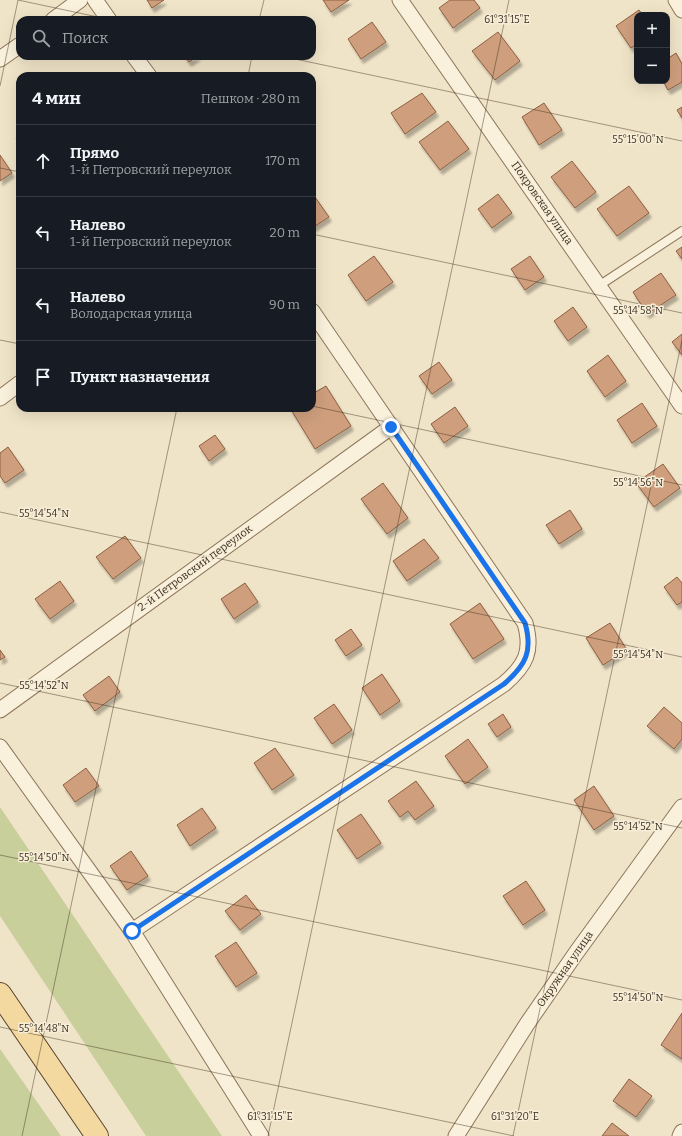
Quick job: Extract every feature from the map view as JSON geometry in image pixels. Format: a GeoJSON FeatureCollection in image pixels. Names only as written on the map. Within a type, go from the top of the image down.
{"type":"FeatureCollection","features":[{"type":"Feature","properties":{"kind":"main road"},"geometry":{"type":"LineString","coordinates":[[0,994],[97,1136]]}},
{"type":"Feature","properties":{"kind":"street"},"geometry":{"type":"LineString","coordinates":[[58,16],[80,0]]}},
{"type":"Feature","properties":{"kind":"street"},"geometry":{"type":"LineString","coordinates":[[95,0],[106,16]]}},
{"type":"Feature","properties":{"kind":"street","name":"Покровская улица"},"geometry":{"type":"LineString","coordinates":[[400,0],[600,285],[682,406]]}},
{"type":"Feature","properties":{"kind":"street"},"geometry":{"type":"LineString","coordinates":[[676,0],[682,10]]}},
{"type":"Feature","properties":{"kind":"street"},"geometry":{"type":"LineString","coordinates":[[0,60],[16,48]]}},
{"type":"Feature","properties":{"kind":"street"},"geometry":{"type":"LineString","coordinates":[[137,60],[145,72]]}},
{"type":"Feature","properties":{"kind":"street"},"geometry":{"type":"LineString","coordinates":[[132,931],[504,684],[518,672],[526,656],[530,639],[525,623],[316,317]]}},
{"type":"Feature","properties":{"kind":"street"},"geometry":{"type":"LineString","coordinates":[[0,398],[16,386]]}},
{"type":"Feature","properties":{"kind":"street","name":"2-й Петровский переулок"},"geometry":{"type":"LineString","coordinates":[[0,710],[391,427]]}},
{"type":"Feature","properties":{"kind":"street"},"geometry":{"type":"LineString","coordinates":[[0,747],[132,931],[261,1136]]}},
{"type":"Feature","properties":{"kind":"street","name":"Окружная улица"},"geometry":{"type":"LineString","coordinates":[[456,1136],[549,992],[682,806]]}},
{"type":"Feature","properties":{"kind":"street"},"geometry":{"type":"LineString","coordinates":[[680,1136],[682,1132]]}},
{"type":"Feature","properties":{"kind":"lane"},"geometry":{"type":"LineString","coordinates":[[600,285],[682,231]]}},
{"type":"Feature","properties":{"kind":"green space"},"geometry":{"type":"Polygon","coordinates":[[[0,807],[222,1136],[146,1136],[0,916],[0,807]]]}},
{"type":"Feature","properties":{"kind":"green space"},"geometry":{"type":"Polygon","coordinates":[[[0,1049],[61,1136],[0,1136],[0,1049]]]}},
{"type":"Feature","properties":{"kind":"building"},"geometry":{"type":"Polygon","coordinates":[[[147,0],[164,0],[152,8],[147,0]]]}},
{"type":"Feature","properties":{"kind":"building"},"geometry":{"type":"Polygon","coordinates":[[[323,0],[349,0],[331,12],[323,0]]]}},
{"type":"Feature","properties":{"kind":"building"},"geometry":{"type":"Polygon","coordinates":[[[450,0],[474,0],[480,8],[453,28],[439,8],[450,0]]]}},
{"type":"Feature","properties":{"kind":"building"},"geometry":{"type":"Polygon","coordinates":[[[634,13],[634,46],[631,48],[616,26],[634,13]]]}},
{"type":"Feature","properties":{"kind":"building"},"geometry":{"type":"Polygon","coordinates":[[[372,22],[386,42],[361,59],[348,39],[372,22]]]}},
{"type":"Feature","properties":{"kind":"building"},"geometry":{"type":"Polygon","coordinates":[[[498,32],[520,61],[495,80],[472,51],[498,32]]]}},
{"type":"Feature","properties":{"kind":"building"},"geometry":{"type":"Polygon","coordinates":[[[676,53],[682,64],[682,82],[668,90],[665,84],[670,84],[670,57],[676,53]]]}},
{"type":"Feature","properties":{"kind":"building"},"geometry":{"type":"Polygon","coordinates":[[[422,93],[436,112],[405,134],[391,113],[422,93]]]}},
{"type":"Feature","properties":{"kind":"building"},"geometry":{"type":"Polygon","coordinates":[[[544,103],[562,130],[539,145],[522,117],[544,103]]]}},
{"type":"Feature","properties":{"kind":"building"},"geometry":{"type":"Polygon","coordinates":[[[682,107],[682,118],[677,110],[682,107]]]}},
{"type":"Feature","properties":{"kind":"building"},"geometry":{"type":"Polygon","coordinates":[[[448,121],[469,149],[440,170],[419,142],[448,121]]]}},
{"type":"Feature","properties":{"kind":"building"},"geometry":{"type":"Polygon","coordinates":[[[0,155],[12,173],[0,181],[0,155]]]}},
{"type":"Feature","properties":{"kind":"building"},"geometry":{"type":"Polygon","coordinates":[[[572,161],[596,192],[575,208],[551,177],[572,161]]]}},
{"type":"Feature","properties":{"kind":"building"},"geometry":{"type":"Polygon","coordinates":[[[629,186],[649,213],[617,236],[597,209],[629,186]]]}},
{"type":"Feature","properties":{"kind":"building"},"geometry":{"type":"Polygon","coordinates":[[[498,194],[512,213],[492,228],[478,209],[498,194]]]}},
{"type":"Feature","properties":{"kind":"building"},"geometry":{"type":"Polygon","coordinates":[[[316,198],[329,217],[316,225],[316,198]]]}},
{"type":"Feature","properties":{"kind":"building"},"geometry":{"type":"Polygon","coordinates":[[[682,247],[682,259],[676,251],[682,247]]]}},
{"type":"Feature","properties":{"kind":"building"},"geometry":{"type":"Polygon","coordinates":[[[374,256],[393,282],[366,301],[348,275],[374,256]]]}},
{"type":"Feature","properties":{"kind":"building"},"geometry":{"type":"Polygon","coordinates":[[[530,256],[544,277],[525,290],[511,269],[530,256]]]}},
{"type":"Feature","properties":{"kind":"building"},"geometry":{"type":"Polygon","coordinates":[[[661,273],[676,295],[647,314],[633,292],[661,273]]]}},
{"type":"Feature","properties":{"kind":"building"},"geometry":{"type":"Polygon","coordinates":[[[573,307],[587,327],[568,341],[554,321],[573,307]]]}},
{"type":"Feature","properties":{"kind":"building"},"geometry":{"type":"Polygon","coordinates":[[[682,334],[682,355],[672,342],[682,334]]]}},
{"type":"Feature","properties":{"kind":"building"},"geometry":{"type":"Polygon","coordinates":[[[608,355],[626,381],[605,397],[587,371],[608,355]]]}},
{"type":"Feature","properties":{"kind":"building"},"geometry":{"type":"Polygon","coordinates":[[[439,362],[452,380],[432,394],[419,376],[439,362]]]}},
{"type":"Feature","properties":{"kind":"building"},"geometry":{"type":"Polygon","coordinates":[[[326,386],[351,426],[315,449],[292,412],[316,412],[316,392],[326,386]]]}},
{"type":"Feature","properties":{"kind":"building"},"geometry":{"type":"Polygon","coordinates":[[[642,403],[657,426],[632,443],[617,420],[642,403]]]}},
{"type":"Feature","properties":{"kind":"building"},"geometry":{"type":"Polygon","coordinates":[[[455,407],[468,426],[444,443],[431,424],[455,407]]]}},
{"type":"Feature","properties":{"kind":"building"},"geometry":{"type":"Polygon","coordinates":[[[215,435],[225,449],[209,461],[199,446],[215,435]]]}},
{"type":"Feature","properties":{"kind":"building"},"geometry":{"type":"Polygon","coordinates":[[[8,447],[24,470],[5,483],[0,476],[0,453],[8,447]]]}},
{"type":"Feature","properties":{"kind":"building"},"geometry":{"type":"Polygon","coordinates":[[[663,464],[680,488],[654,507],[636,483],[663,464]]]}},
{"type":"Feature","properties":{"kind":"building"},"geometry":{"type":"Polygon","coordinates":[[[383,483],[408,518],[387,534],[361,499],[383,483]]]}},
{"type":"Feature","properties":{"kind":"building"},"geometry":{"type":"Polygon","coordinates":[[[570,510],[582,529],[559,544],[546,525],[570,510]]]}},
{"type":"Feature","properties":{"kind":"building"},"geometry":{"type":"Polygon","coordinates":[[[125,536],[141,558],[113,579],[96,557],[125,536]]]}},
{"type":"Feature","properties":{"kind":"building"},"geometry":{"type":"Polygon","coordinates":[[[424,539],[439,558],[407,581],[393,561],[424,539]]]}},
{"type":"Feature","properties":{"kind":"building"},"geometry":{"type":"Polygon","coordinates":[[[677,577],[682,583],[682,602],[677,605],[664,587],[677,577]]]}},
{"type":"Feature","properties":{"kind":"building"},"geometry":{"type":"Polygon","coordinates":[[[60,581],[74,601],[50,619],[35,599],[60,581]]]}},
{"type":"Feature","properties":{"kind":"building"},"geometry":{"type":"Polygon","coordinates":[[[245,583],[258,602],[234,619],[221,599],[245,583]]]}},
{"type":"Feature","properties":{"kind":"building"},"geometry":{"type":"Polygon","coordinates":[[[480,603],[504,639],[473,659],[450,624],[480,603]]]}},
{"type":"Feature","properties":{"kind":"building"},"geometry":{"type":"Polygon","coordinates":[[[610,623],[627,650],[603,665],[586,638],[610,623]]]}},
{"type":"Feature","properties":{"kind":"building"},"geometry":{"type":"Polygon","coordinates":[[[351,629],[362,645],[346,656],[335,640],[351,629]]]}},
{"type":"Feature","properties":{"kind":"building"},"geometry":{"type":"Polygon","coordinates":[[[0,650],[5,657],[0,660],[0,650]]]}},
{"type":"Feature","properties":{"kind":"building"},"geometry":{"type":"Polygon","coordinates":[[[382,674],[400,701],[380,715],[362,688],[382,674]]]}},
{"type":"Feature","properties":{"kind":"building"},"geometry":{"type":"Polygon","coordinates":[[[109,676],[120,692],[95,711],[83,695],[109,676]]]}},
{"type":"Feature","properties":{"kind":"building"},"geometry":{"type":"Polygon","coordinates":[[[334,704],[352,730],[332,744],[314,718],[334,704]]]}},
{"type":"Feature","properties":{"kind":"building"},"geometry":{"type":"Polygon","coordinates":[[[664,707],[682,723],[682,739],[674,749],[647,726],[664,707]]]}},
{"type":"Feature","properties":{"kind":"building"},"geometry":{"type":"Polygon","coordinates":[[[503,714],[511,727],[497,737],[488,724],[503,714]]]}},
{"type":"Feature","properties":{"kind":"building"},"geometry":{"type":"Polygon","coordinates":[[[468,739],[488,767],[465,784],[445,756],[468,739]]]}},
{"type":"Feature","properties":{"kind":"building"},"geometry":{"type":"Polygon","coordinates":[[[275,748],[294,775],[272,790],[254,763],[275,748]]]}},
{"type":"Feature","properties":{"kind":"building"},"geometry":{"type":"Polygon","coordinates":[[[86,768],[99,786],[75,802],[63,785],[86,768]]]}},
{"type":"Feature","properties":{"kind":"building"},"geometry":{"type":"Polygon","coordinates":[[[416,781],[434,806],[415,820],[408,811],[400,817],[388,801],[416,781]]]}},
{"type":"Feature","properties":{"kind":"building"},"geometry":{"type":"Polygon","coordinates":[[[594,786],[614,816],[594,830],[574,800],[594,786]]]}},
{"type":"Feature","properties":{"kind":"building"},"geometry":{"type":"Polygon","coordinates":[[[202,808],[216,828],[190,846],[177,825],[202,808]]]}},
{"type":"Feature","properties":{"kind":"building"},"geometry":{"type":"Polygon","coordinates":[[[361,814],[381,843],[357,859],[337,830],[361,814]]]}},
{"type":"Feature","properties":{"kind":"building"},"geometry":{"type":"Polygon","coordinates":[[[131,851],[148,876],[127,890],[110,866],[131,851]]]}},
{"type":"Feature","properties":{"kind":"building"},"geometry":{"type":"Polygon","coordinates":[[[526,881],[545,910],[523,925],[503,896],[526,881]]]}},
{"type":"Feature","properties":{"kind":"building"},"geometry":{"type":"Polygon","coordinates":[[[246,895],[261,914],[240,930],[225,911],[246,895]]]}},
{"type":"Feature","properties":{"kind":"building"},"geometry":{"type":"Polygon","coordinates":[[[236,942],[257,973],[236,987],[215,956],[236,942]]]}},
{"type":"Feature","properties":{"kind":"building"},"geometry":{"type":"Polygon","coordinates":[[[682,1013],[682,1059],[661,1045],[682,1013]]]}},
{"type":"Feature","properties":{"kind":"building"},"geometry":{"type":"Polygon","coordinates":[[[629,1079],[652,1096],[636,1117],[613,1101],[629,1079]]]}},
{"type":"Feature","properties":{"kind":"building"},"geometry":{"type":"Polygon","coordinates":[[[612,1123],[629,1136],[602,1136],[612,1123]]]}},
{"type":"Feature","properties":{"kind":"route"},"geometry":{"type":"LineString","coordinates":[[132,931],[504,684],[518,672],[526,656],[530,639],[525,623],[391,427]]}}]}
